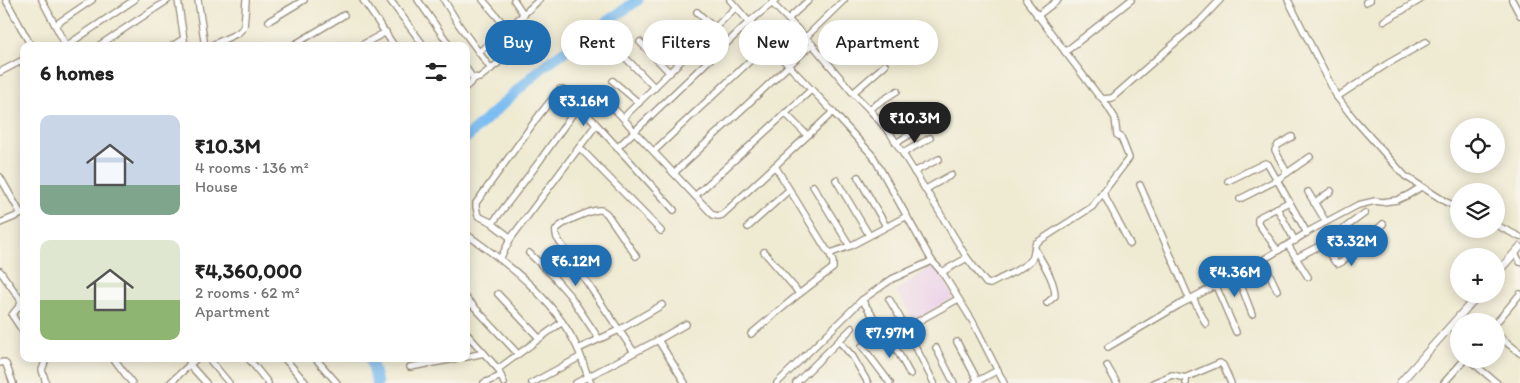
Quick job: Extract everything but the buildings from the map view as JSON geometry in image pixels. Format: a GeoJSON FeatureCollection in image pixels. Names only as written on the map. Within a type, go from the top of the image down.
{"type":"FeatureCollection","features":[{"type":"Feature","properties":{"kind":"street"},"geometry":{"type":"LineString","coordinates":[[6,0],[29,42]]}},
{"type":"Feature","properties":{"kind":"street"},"geometry":{"type":"LineString","coordinates":[[55,25],[92,0]]}},
{"type":"Feature","properties":{"kind":"street"},"geometry":{"type":"LineString","coordinates":[[72,42],[134,0]]}},
{"type":"Feature","properties":{"kind":"street"},"geometry":{"type":"LineString","coordinates":[[104,42],[168,0]]}},
{"type":"Feature","properties":{"kind":"street"},"geometry":{"type":"LineString","coordinates":[[178,0],[184,42]]}},
{"type":"Feature","properties":{"kind":"street"},"geometry":{"type":"LineString","coordinates":[[198,0],[204,42]]}},
{"type":"Feature","properties":{"kind":"street"},"geometry":{"type":"LineString","coordinates":[[219,42],[238,33],[244,27],[246,0]]}},
{"type":"Feature","properties":{"kind":"street"},"geometry":{"type":"LineString","coordinates":[[269,21],[304,0]]}},
{"type":"Feature","properties":{"kind":"street"},"geometry":{"type":"LineString","coordinates":[[364,0],[392,42]]}},
{"type":"Feature","properties":{"kind":"street"},"geometry":{"type":"LineString","coordinates":[[390,0],[421,42]]}},
{"type":"Feature","properties":{"kind":"street"},"geometry":{"type":"LineString","coordinates":[[418,0],[447,42]]}},
{"type":"Feature","properties":{"kind":"street"},"geometry":{"type":"LineString","coordinates":[[444,0],[459,25],[491,69]]}},
{"type":"Feature","properties":{"kind":"street"},"geometry":{"type":"LineString","coordinates":[[483,0],[500,20]]}},
{"type":"Feature","properties":{"kind":"street"},"geometry":{"type":"LineString","coordinates":[[514,0],[524,15]]}},
{"type":"Feature","properties":{"kind":"street"},"geometry":{"type":"LineString","coordinates":[[518,20],[539,0]]}},
{"type":"Feature","properties":{"kind":"street"},"geometry":{"type":"LineString","coordinates":[[730,0],[747,20]]}},
{"type":"Feature","properties":{"kind":"street"},"geometry":{"type":"LineString","coordinates":[[752,20],[774,2],[788,19],[809,0]]}},
{"type":"Feature","properties":{"kind":"street"},"geometry":{"type":"LineString","coordinates":[[808,35],[844,0]]}},
{"type":"Feature","properties":{"kind":"street"},"geometry":{"type":"LineString","coordinates":[[808,41],[853,94],[883,125],[926,189],[967,258],[982,280],[990,284],[1032,260],[1034,247],[1040,240],[1092,207],[1128,158],[1121,137],[1117,135],[1115,118],[1103,99],[1026,0]]}},
{"type":"Feature","properties":{"kind":"street"},"geometry":{"type":"LineString","coordinates":[[1038,16],[1058,0]]}},
{"type":"Feature","properties":{"kind":"street"},"geometry":{"type":"LineString","coordinates":[[1065,52],[1131,0]]}},
{"type":"Feature","properties":{"kind":"street"},"geometry":{"type":"LineString","coordinates":[[1103,99],[1112,98],[1200,21],[1220,0]]}},
{"type":"Feature","properties":{"kind":"street"},"geometry":{"type":"LineString","coordinates":[[1288,0],[1337,97],[1354,120],[1405,176],[1420,187],[1450,203]]}},
{"type":"Feature","properties":{"kind":"street"},"geometry":{"type":"LineString","coordinates":[[1384,21],[1420,0]]}},
{"type":"Feature","properties":{"kind":"street"},"geometry":{"type":"LineString","coordinates":[[1512,0],[1520,13]]}},
{"type":"Feature","properties":{"kind":"street"},"geometry":{"type":"LineString","coordinates":[[44,1],[64,42]]}},
{"type":"Feature","properties":{"kind":"street"},"geometry":{"type":"LineString","coordinates":[[724,20],[736,7]]}},
{"type":"Feature","properties":{"kind":"street"},"geometry":{"type":"LineString","coordinates":[[697,12],[705,20]]}},
{"type":"Feature","properties":{"kind":"street"},"geometry":{"type":"LineString","coordinates":[[299,42],[344,15]]}},
{"type":"Feature","properties":{"kind":"street"},"geometry":{"type":"LineString","coordinates":[[367,42],[386,32]]}},
{"type":"Feature","properties":{"kind":"street"},"geometry":{"type":"LineString","coordinates":[[617,148],[739,32]]}},
{"type":"Feature","properties":{"kind":"street"},"geometry":{"type":"LineString","coordinates":[[178,42],[183,39]]}},
{"type":"Feature","properties":{"kind":"street"},"geometry":{"type":"LineString","coordinates":[[640,42],[670,73]]}},
{"type":"Feature","properties":{"kind":"street"},"geometry":{"type":"LineString","coordinates":[[1337,97],[1387,64],[1426,42]]}},
{"type":"Feature","properties":{"kind":"street"},"geometry":{"type":"LineString","coordinates":[[674,173],[812,44]]}},
{"type":"Feature","properties":{"kind":"street"},"geometry":{"type":"LineString","coordinates":[[479,52],[485,47]]}},
{"type":"Feature","properties":{"kind":"street"},"geometry":{"type":"LineString","coordinates":[[0,72],[20,62]]}},
{"type":"Feature","properties":{"kind":"street"},"geometry":{"type":"LineString","coordinates":[[470,83],[496,65]]}},
{"type":"Feature","properties":{"kind":"street"},"geometry":{"type":"LineString","coordinates":[[633,65],[655,88]]}},
{"type":"Feature","properties":{"kind":"street"},"geometry":{"type":"LineString","coordinates":[[623,118],[678,65]]}},
{"type":"Feature","properties":{"kind":"street"},"geometry":{"type":"LineString","coordinates":[[654,151],[746,65]]}},
{"type":"Feature","properties":{"kind":"street"},"geometry":{"type":"LineString","coordinates":[[853,94],[885,65]]}},
{"type":"Feature","properties":{"kind":"street"},"geometry":{"type":"LineString","coordinates":[[788,66],[834,112],[873,156],[932,261],[942,272],[973,322],[1004,383]]}},
{"type":"Feature","properties":{"kind":"street"},"geometry":{"type":"LineString","coordinates":[[470,74],[475,78]]}},
{"type":"Feature","properties":{"kind":"street"},"geometry":{"type":"LineString","coordinates":[[613,81],[639,103]]}},
{"type":"Feature","properties":{"kind":"street"},"geometry":{"type":"LineString","coordinates":[[511,238],[494,223],[478,216],[476,203],[560,89],[565,91],[579,105],[674,210]]}},
{"type":"Feature","properties":{"kind":"street"},"geometry":{"type":"LineString","coordinates":[[695,196],[811,90]]}},
{"type":"Feature","properties":{"kind":"street"},"geometry":{"type":"LineString","coordinates":[[869,109],[897,91]]}},
{"type":"Feature","properties":{"kind":"street"},"geometry":{"type":"LineString","coordinates":[[601,95],[713,215],[718,216],[834,112]]}},
{"type":"Feature","properties":{"kind":"street"},"geometry":{"type":"LineString","coordinates":[[494,223],[579,105]]}},
{"type":"Feature","properties":{"kind":"street"},"geometry":{"type":"LineString","coordinates":[[883,125],[912,109]]}},
{"type":"Feature","properties":{"kind":"street"},"geometry":{"type":"LineString","coordinates":[[785,113],[807,135]]}},
{"type":"Feature","properties":{"kind":"street"},"geometry":{"type":"LineString","coordinates":[[500,259],[511,238],[596,125]]}},
{"type":"Feature","properties":{"kind":"street"},"geometry":{"type":"LineString","coordinates":[[896,143],[922,127]]}},
{"type":"Feature","properties":{"kind":"street"},"geometry":{"type":"LineString","coordinates":[[1287,173],[1275,150],[1278,145],[1292,137]]}},
{"type":"Feature","properties":{"kind":"street"},"geometry":{"type":"LineString","coordinates":[[903,153],[930,138]]}},
{"type":"Feature","properties":{"kind":"street"},"geometry":{"type":"LineString","coordinates":[[580,148],[661,231]]}},
{"type":"Feature","properties":{"kind":"street"},"geometry":{"type":"LineString","coordinates":[[1240,199],[1277,180],[1310,157]]}},
{"type":"Feature","properties":{"kind":"street"},"geometry":{"type":"LineString","coordinates":[[914,172],[939,159]]}},
{"type":"Feature","properties":{"kind":"street"},"geometry":{"type":"LineString","coordinates":[[1228,181],[1265,163],[1268,164],[1307,233]]}},
{"type":"Feature","properties":{"kind":"street"},"geometry":{"type":"LineString","coordinates":[[750,334],[833,268],[829,252],[775,166]]}},
{"type":"Feature","properties":{"kind":"street"},"geometry":{"type":"LineString","coordinates":[[926,189],[951,175]]}},
{"type":"Feature","properties":{"kind":"street"},"geometry":{"type":"LineString","coordinates":[[0,177],[20,210]]}},
{"type":"Feature","properties":{"kind":"street"},"geometry":{"type":"LineString","coordinates":[[858,177],[886,226]]}},
{"type":"Feature","properties":{"kind":"street"},"geometry":{"type":"LineString","coordinates":[[836,180],[869,235]]}},
{"type":"Feature","properties":{"kind":"street"},"geometry":{"type":"LineString","coordinates":[[1140,185],[1191,299],[1206,324]]}},
{"type":"Feature","properties":{"kind":"street"},"geometry":{"type":"LineString","coordinates":[[813,186],[850,246]]}},
{"type":"Feature","properties":{"kind":"street"},"geometry":{"type":"LineString","coordinates":[[1108,347],[1362,203],[1374,200],[1382,202],[1397,200],[1420,187]]}},
{"type":"Feature","properties":{"kind":"street"},"geometry":{"type":"LineString","coordinates":[[748,227],[789,190]]}},
{"type":"Feature","properties":{"kind":"street"},"geometry":{"type":"LineString","coordinates":[[1314,203],[1331,191]]}},
{"type":"Feature","properties":{"kind":"street"},"geometry":{"type":"LineString","coordinates":[[1308,192],[1326,222]]}},
{"type":"Feature","properties":{"kind":"street"},"geometry":{"type":"LineString","coordinates":[[1103,193],[1130,244]]}},
{"type":"Feature","properties":{"kind":"street"},"geometry":{"type":"LineString","coordinates":[[1278,251],[1258,221],[1261,216],[1289,202]]}},
{"type":"Feature","properties":{"kind":"street"},"geometry":{"type":"LineString","coordinates":[[1277,208],[1294,241]]}},
{"type":"Feature","properties":{"kind":"street"},"geometry":{"type":"LineString","coordinates":[[634,352],[557,238],[556,232],[561,226],[575,218],[594,210],[602,210],[607,214],[636,256]]}},
{"type":"Feature","properties":{"kind":"street"},"geometry":{"type":"LineString","coordinates":[[1296,258],[1323,244],[1365,213]]}},
{"type":"Feature","properties":{"kind":"street"},"geometry":{"type":"LineString","coordinates":[[0,222],[20,214]]}},
{"type":"Feature","properties":{"kind":"street"},"geometry":{"type":"LineString","coordinates":[[829,252],[832,253],[850,246],[906,216]]}},
{"type":"Feature","properties":{"kind":"street"},"geometry":{"type":"LineString","coordinates":[[1323,244],[1338,264],[1383,224]]}},
{"type":"Feature","properties":{"kind":"street"},"geometry":{"type":"LineString","coordinates":[[1505,230],[1520,237]]}},
{"type":"Feature","properties":{"kind":"street"},"geometry":{"type":"LineString","coordinates":[[470,237],[500,259],[541,295],[562,322],[578,349],[591,383]]}},
{"type":"Feature","properties":{"kind":"street"},"geometry":{"type":"LineString","coordinates":[[1288,245],[1308,277]]}},
{"type":"Feature","properties":{"kind":"street"},"geometry":{"type":"LineString","coordinates":[[1034,247],[1052,281],[1055,292],[1055,296],[1047,303]]}},
{"type":"Feature","properties":{"kind":"street"},"geometry":{"type":"LineString","coordinates":[[1505,264],[1520,247]]}},
{"type":"Feature","properties":{"kind":"street"},"geometry":{"type":"LineString","coordinates":[[764,252],[799,294]]}},
{"type":"Feature","properties":{"kind":"street"},"geometry":{"type":"LineString","coordinates":[[529,253],[571,296],[599,339]]}},
{"type":"Feature","properties":{"kind":"street"},"geometry":{"type":"LineString","coordinates":[[1515,253],[1520,262]]}},
{"type":"Feature","properties":{"kind":"street"},"geometry":{"type":"LineString","coordinates":[[942,272],[967,258]]}},
{"type":"Feature","properties":{"kind":"street"},"geometry":{"type":"LineString","coordinates":[[1263,260],[1277,290]]}},
{"type":"Feature","properties":{"kind":"street"},"geometry":{"type":"LineString","coordinates":[[777,383],[862,300],[892,279],[932,261]]}},
{"type":"Feature","properties":{"kind":"street"},"geometry":{"type":"LineString","coordinates":[[0,271],[20,299]]}},
{"type":"Feature","properties":{"kind":"street"},"geometry":{"type":"LineString","coordinates":[[1237,275],[1252,314]]}},
{"type":"Feature","properties":{"kind":"street"},"geometry":{"type":"LineString","coordinates":[[1216,286],[1236,332]]}},
{"type":"Feature","properties":{"kind":"street"},"geometry":{"type":"LineString","coordinates":[[498,294],[539,338]]}},
{"type":"Feature","properties":{"kind":"street"},"geometry":{"type":"LineString","coordinates":[[1504,313],[1520,294]]}},
{"type":"Feature","properties":{"kind":"street"},"geometry":{"type":"LineString","coordinates":[[888,299],[906,328],[934,383]]}},
{"type":"Feature","properties":{"kind":"street"},"geometry":{"type":"LineString","coordinates":[[888,334],[906,328],[958,299]]}},
{"type":"Feature","properties":{"kind":"street"},"geometry":{"type":"LineString","coordinates":[[862,300],[883,331],[888,334],[910,374]]}},
{"type":"Feature","properties":{"kind":"street"},"geometry":{"type":"LineString","coordinates":[[470,302],[518,354]]}},
{"type":"Feature","properties":{"kind":"street"},"geometry":{"type":"LineString","coordinates":[[1400,383],[1471,303]]}},
{"type":"Feature","properties":{"kind":"street"},"geometry":{"type":"LineString","coordinates":[[20,305],[12,315],[20,327]]}},
{"type":"Feature","properties":{"kind":"street"},"geometry":{"type":"LineString","coordinates":[[578,349],[619,330],[662,305]]}},
{"type":"Feature","properties":{"kind":"street"},"geometry":{"type":"LineString","coordinates":[[484,383],[518,354],[562,322]]}},
{"type":"Feature","properties":{"kind":"street"},"geometry":{"type":"LineString","coordinates":[[576,383],[686,324]]}},
{"type":"Feature","properties":{"kind":"street"},"geometry":{"type":"LineString","coordinates":[[796,383],[852,328]]}},
{"type":"Feature","properties":{"kind":"street"},"geometry":{"type":"LineString","coordinates":[[470,337],[499,372],[504,383]]}},
{"type":"Feature","properties":{"kind":"street"},"geometry":{"type":"LineString","coordinates":[[658,340],[686,383]]}},
{"type":"Feature","properties":{"kind":"street"},"geometry":{"type":"LineString","coordinates":[[839,341],[853,357],[868,383]]}},
{"type":"Feature","properties":{"kind":"street"},"geometry":{"type":"LineString","coordinates":[[1505,341],[1520,353]]}},
{"type":"Feature","properties":{"kind":"street"},"geometry":{"type":"LineString","coordinates":[[957,342],[977,382],[998,370]]}},
{"type":"Feature","properties":{"kind":"street"},"geometry":{"type":"LineString","coordinates":[[862,346],[890,383]]}},
{"type":"Feature","properties":{"kind":"street"},"geometry":{"type":"LineString","coordinates":[[936,348],[954,383]]}},
{"type":"Feature","properties":{"kind":"street"},"geometry":{"type":"LineString","coordinates":[[470,356],[484,353]]}},
{"type":"Feature","properties":{"kind":"street"},"geometry":{"type":"LineString","coordinates":[[532,383],[580,357]]}},
{"type":"Feature","properties":{"kind":"street"},"geometry":{"type":"LineString","coordinates":[[45,362],[42,370],[46,383]]}},
{"type":"Feature","properties":{"kind":"street"},"geometry":{"type":"LineString","coordinates":[[116,362],[132,383]]}},
{"type":"Feature","properties":{"kind":"street"},"geometry":{"type":"LineString","coordinates":[[170,383],[192,362]]}},
{"type":"Feature","properties":{"kind":"street"},"geometry":{"type":"LineString","coordinates":[[212,362],[229,383]]}},
{"type":"Feature","properties":{"kind":"street"},"geometry":{"type":"LineString","coordinates":[[251,362],[268,383]]}},
{"type":"Feature","properties":{"kind":"street"},"geometry":{"type":"LineString","coordinates":[[289,362],[306,383]]}},
{"type":"Feature","properties":{"kind":"street"},"geometry":{"type":"LineString","coordinates":[[319,362],[337,383]]}},
{"type":"Feature","properties":{"kind":"street"},"geometry":{"type":"LineString","coordinates":[[410,367],[438,362]]}},
{"type":"Feature","properties":{"kind":"street"},"geometry":{"type":"LineString","coordinates":[[0,363],[6,364],[13,383]]}},
{"type":"Feature","properties":{"kind":"street"},"geometry":{"type":"LineString","coordinates":[[1153,383],[1172,376],[1186,381],[1220,363],[1231,383]]}},
{"type":"Feature","properties":{"kind":"street"},"geometry":{"type":"LineString","coordinates":[[189,364],[206,383]]}},
{"type":"Feature","properties":{"kind":"street"},"geometry":{"type":"LineString","coordinates":[[1107,366],[1117,383]]}},
{"type":"Feature","properties":{"kind":"street"},"geometry":{"type":"LineString","coordinates":[[1444,383],[1458,368]]}},
{"type":"Feature","properties":{"kind":"street"},"geometry":{"type":"LineString","coordinates":[[1478,368],[1497,383]]}},
{"type":"Feature","properties":{"kind":"street"},"geometry":{"type":"LineString","coordinates":[[176,377],[180,383]]}},
{"type":"Feature","properties":{"kind":"shaded area"},"geometry":{"type":"Polygon","coordinates":[[[935,265],[954,297],[914,321],[896,290],[935,265]]]}},
{"type":"Feature","properties":{"kind":"waterway"},"geometry":{"type":"LineString","coordinates":[[470,134],[545,65],[638,0]]}},
{"type":"Feature","properties":{"kind":"waterway"},"geometry":{"type":"LineString","coordinates":[[372,362],[377,383]]}}]}
